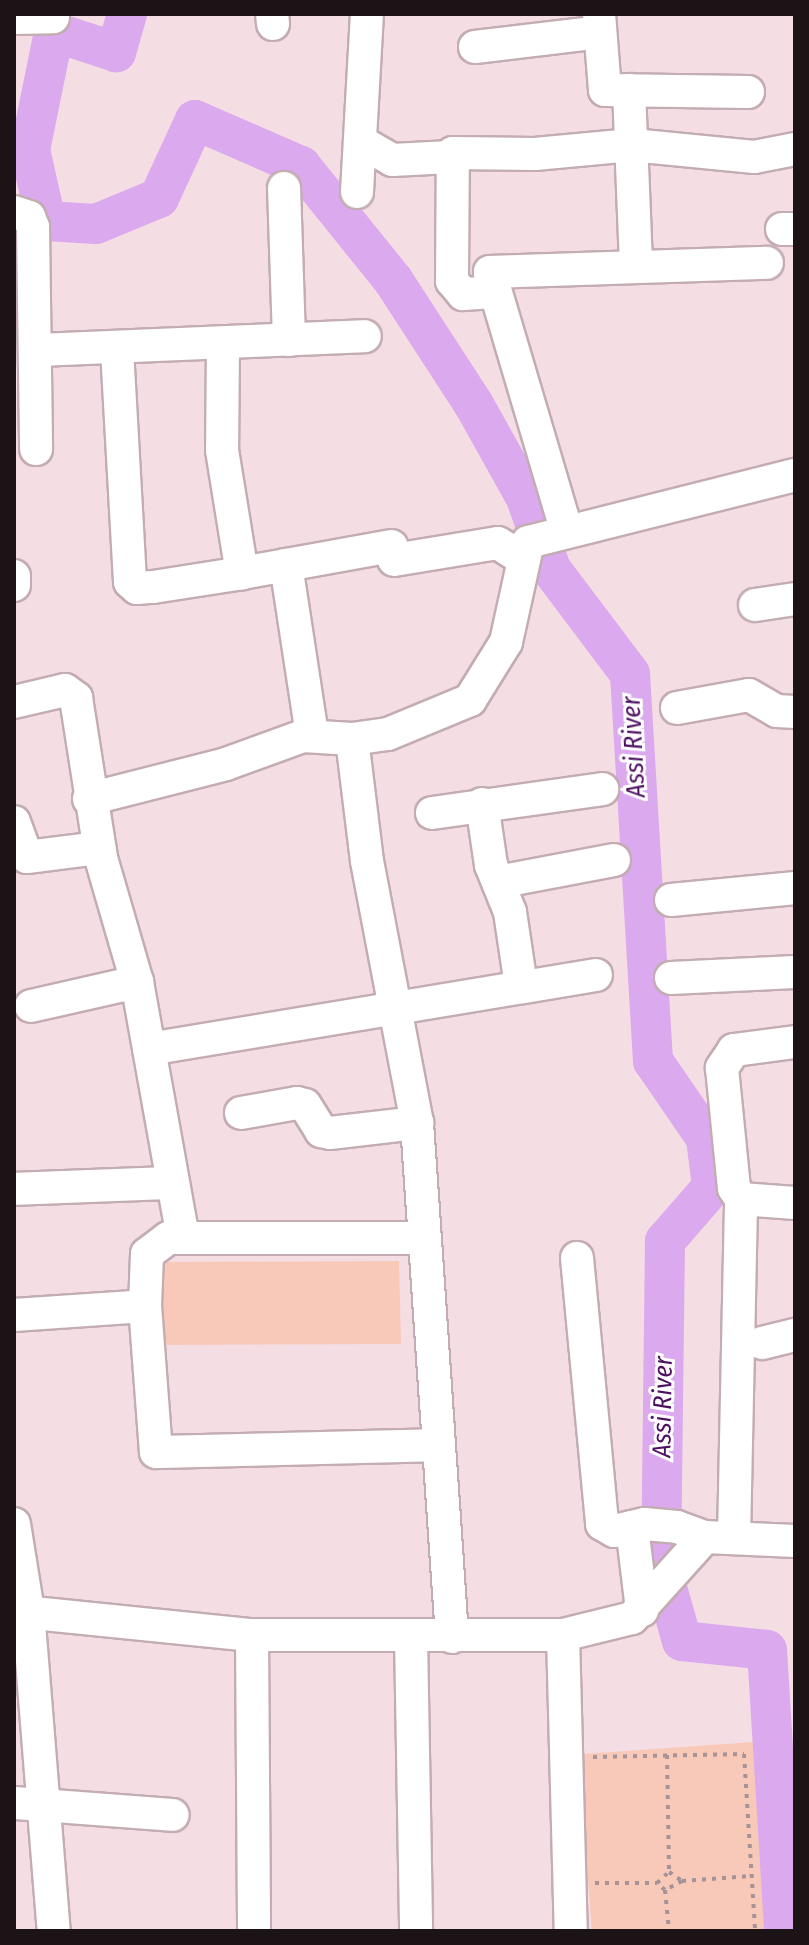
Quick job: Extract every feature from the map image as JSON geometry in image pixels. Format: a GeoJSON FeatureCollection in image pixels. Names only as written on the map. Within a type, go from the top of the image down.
{"type":"FeatureCollection","features":[{"type":"Feature","properties":{"kind":"street"},"geometry":{"type":"LineString","coordinates":[[357,192],[363,143],[367,14]]}},
{"type":"Feature","properties":{"kind":"street"},"geometry":{"type":"LineString","coordinates":[[14,18],[53,17]]}},
{"type":"Feature","properties":{"kind":"street"},"geometry":{"type":"LineString","coordinates":[[475,47],[600,23],[601,87],[748,92]]}},
{"type":"Feature","properties":{"kind":"street"},"geometry":{"type":"LineString","coordinates":[[629,90],[636,265]]}},
{"type":"Feature","properties":{"kind":"street"},"geometry":{"type":"LineString","coordinates":[[363,143],[392,160],[451,157],[458,152],[535,154],[632,145],[754,157],[795,149]]}},
{"type":"Feature","properties":{"kind":"street"},"geometry":{"type":"LineString","coordinates":[[451,157],[452,281],[463,294],[494,292]]}},
{"type":"Feature","properties":{"kind":"street"},"geometry":{"type":"LineString","coordinates":[[284,188],[289,340]]}},
{"type":"Feature","properties":{"kind":"street"},"geometry":{"type":"LineString","coordinates":[[14,212],[29,217],[33,227],[36,449]]}},
{"type":"Feature","properties":{"kind":"street"},"geometry":{"type":"LineString","coordinates":[[89,799],[226,764],[312,735],[352,739],[388,734],[478,693],[506,642],[543,540],[494,292],[494,269],[767,263]]}},
{"type":"Feature","properties":{"kind":"street"},"geometry":{"type":"LineString","coordinates":[[37,350],[117,349],[365,336]]}},
{"type":"Feature","properties":{"kind":"street"},"geometry":{"type":"LineString","coordinates":[[223,344],[222,450],[242,573]]}},
{"type":"Feature","properties":{"kind":"street"},"geometry":{"type":"LineString","coordinates":[[117,349],[130,582],[137,588],[286,565],[543,540],[795,475]]}},
{"type":"Feature","properties":{"kind":"street"},"geometry":{"type":"LineString","coordinates":[[286,565],[312,735]]}},
{"type":"Feature","properties":{"kind":"street"},"geometry":{"type":"LineString","coordinates":[[14,576],[14,585]]}},
{"type":"Feature","properties":{"kind":"street"},"geometry":{"type":"LineString","coordinates":[[755,605],[795,599]]}},
{"type":"Feature","properties":{"kind":"street"},"geometry":{"type":"LineString","coordinates":[[15,697],[72,692],[99,848],[137,982],[183,1237]]}},
{"type":"Feature","properties":{"kind":"street"},"geometry":{"type":"LineString","coordinates":[[677,708],[749,695],[777,711],[795,712]]}},
{"type":"Feature","properties":{"kind":"street"},"geometry":{"type":"LineString","coordinates":[[352,739],[367,861],[398,1008],[417,1123],[452,1637]]}},
{"type":"Feature","properties":{"kind":"street"},"geometry":{"type":"LineString","coordinates":[[432,813],[602,789]]}},
{"type":"Feature","properties":{"kind":"street"},"geometry":{"type":"LineString","coordinates":[[482,804],[498,882],[510,912],[521,986]]}},
{"type":"Feature","properties":{"kind":"street"},"geometry":{"type":"LineString","coordinates":[[14,822],[27,857],[99,848]]}},
{"type":"Feature","properties":{"kind":"street"},"geometry":{"type":"LineString","coordinates":[[498,882],[614,860]]}},
{"type":"Feature","properties":{"kind":"street"},"geometry":{"type":"LineString","coordinates":[[671,900],[795,888]]}},
{"type":"Feature","properties":{"kind":"street"},"geometry":{"type":"LineString","coordinates":[[671,978],[795,972]]}},
{"type":"Feature","properties":{"kind":"street"},"geometry":{"type":"LineString","coordinates":[[149,1049],[596,975]]}},
{"type":"Feature","properties":{"kind":"street"},"geometry":{"type":"LineString","coordinates":[[31,1006],[137,982]]}},
{"type":"Feature","properties":{"kind":"street"},"geometry":{"type":"LineString","coordinates":[[21,1611],[252,1635],[452,1637],[563,1635],[618,1624],[648,1604],[701,1539],[741,1199],[734,1188],[722,1068],[734,1050],[795,1042]]}},
{"type":"Feature","properties":{"kind":"street"},"geometry":{"type":"LineString","coordinates":[[241,1113],[297,1103],[305,1105],[321,1131],[330,1133],[417,1123]]}},
{"type":"Feature","properties":{"kind":"street"},"geometry":{"type":"LineString","coordinates":[[14,1189],[172,1183]]}},
{"type":"Feature","properties":{"kind":"street"},"geometry":{"type":"LineString","coordinates":[[741,1199],[795,1203]]}},
{"type":"Feature","properties":{"kind":"street"},"geometry":{"type":"LineString","coordinates":[[425,1238],[183,1237],[157,1243],[147,1254],[145,1306],[156,1452],[437,1445]]}},
{"type":"Feature","properties":{"kind":"street"},"geometry":{"type":"LineString","coordinates":[[577,1258],[602,1524],[614,1531],[638,1525],[701,1539],[795,1541]]}},
{"type":"Feature","properties":{"kind":"street"},"geometry":{"type":"LineString","coordinates":[[14,1315],[145,1306]]}},
{"type":"Feature","properties":{"kind":"street"},"geometry":{"type":"LineString","coordinates":[[762,1343],[795,1335]]}},
{"type":"Feature","properties":{"kind":"street"},"geometry":{"type":"LineString","coordinates":[[14,1524],[21,1611],[28,1805],[54,1931]]}},
{"type":"Feature","properties":{"kind":"street"},"geometry":{"type":"LineString","coordinates":[[638,1525],[648,1604]]}},
{"type":"Feature","properties":{"kind":"street"},"geometry":{"type":"LineString","coordinates":[[252,1635],[254,1931]]}},
{"type":"Feature","properties":{"kind":"street"},"geometry":{"type":"LineString","coordinates":[[563,1635],[571,1931]]}},
{"type":"Feature","properties":{"kind":"street"},"geometry":{"type":"LineString","coordinates":[[411,1637],[416,1931]]}},
{"type":"Feature","properties":{"kind":"street"},"geometry":{"type":"LineString","coordinates":[[28,1805],[173,1815]]}},
{"type":"Feature","properties":{"kind":"path"},"geometry":{"type":"LineString","coordinates":[[593,1771],[592,1756],[744,1754],[755,1931]]}},
{"type":"Feature","properties":{"kind":"path"},"geometry":{"type":"LineString","coordinates":[[657,1883],[669,1872],[667,1755]]}},
{"type":"Feature","properties":{"kind":"path"},"geometry":{"type":"LineString","coordinates":[[595,1870],[596,1899]]}},
{"type":"Feature","properties":{"kind":"path"},"geometry":{"type":"LineString","coordinates":[[669,1872],[682,1881]]}},
{"type":"Feature","properties":{"kind":"path"},"geometry":{"type":"LineString","coordinates":[[665,1890],[682,1881],[751,1876]]}},
{"type":"Feature","properties":{"kind":"path"},"geometry":{"type":"LineString","coordinates":[[595,1883],[657,1883],[665,1890],[669,1931]]}},
{"type":"Feature","properties":{"kind":"shaded area"},"geometry":{"type":"Polygon","coordinates":[[[399,1261],[401,1344],[156,1345],[152,1287],[167,1262],[399,1261]]]}},
{"type":"Feature","properties":{"kind":"shaded area"},"geometry":{"type":"Polygon","coordinates":[[[754,1742],[767,1931],[592,1931],[579,1754],[754,1742]]]}},
{"type":"Feature","properties":{"kind":"waterway","name":"Assi River"},"geometry":{"type":"LineString","coordinates":[[127,14],[116,52],[54,32],[30,150],[46,221],[96,224],[159,198],[195,120],[301,166],[393,280],[473,403],[526,498],[551,569],[630,674],[653,1061],[706,1138],[712,1187],[665,1241],[661,1566],[682,1641],[767,1650],[784,1931]]}}]}
